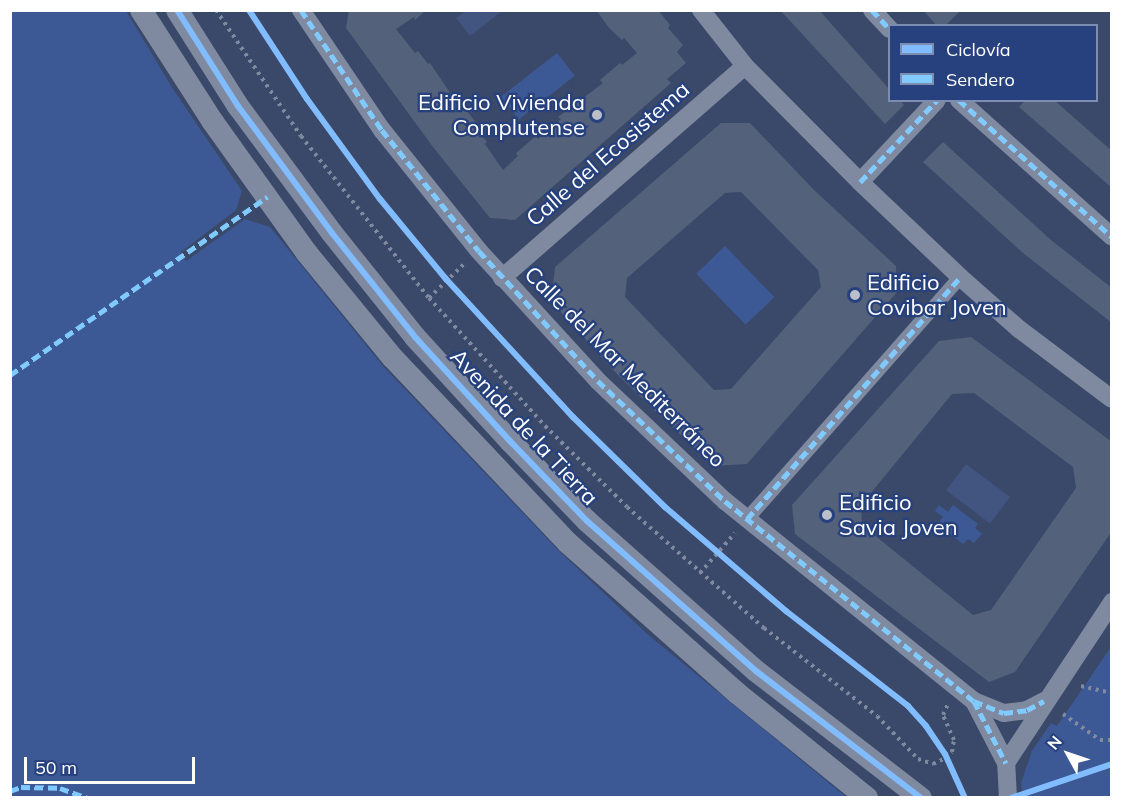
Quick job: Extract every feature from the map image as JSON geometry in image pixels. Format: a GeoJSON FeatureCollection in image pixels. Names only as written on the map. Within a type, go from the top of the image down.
{"type":"FeatureCollection","features":[{"type":"Feature","properties":{"kind":"street"},"geometry":{"type":"LineString","coordinates":[[141,10],[213,122],[306,252],[408,375],[568,543],[736,693],[867,798]]}},
{"type":"Feature","properties":{"kind":"street","name":"Avenida de la Tierra"},"geometry":{"type":"LineString","coordinates":[[177,10],[238,106],[332,233],[415,338],[510,441],[587,521],[756,671],[921,798]]}},
{"type":"Feature","properties":{"kind":"street","name":"Calle del Mar Mediterráneo"},"geometry":{"type":"LineString","coordinates":[[301,10],[382,130],[502,278],[598,381],[747,519],[974,701],[1004,713],[1027,710],[1044,701]]}},
{"type":"Feature","properties":{"kind":"street"},"geometry":{"type":"LineString","coordinates":[[701,10],[745,66],[860,182],[960,278],[1019,329],[1112,399]]}},
{"type":"Feature","properties":{"kind":"street"},"geometry":{"type":"LineString","coordinates":[[872,10],[888,27]]}},
{"type":"Feature","properties":{"kind":"street","name":"Calle del Ecosistema"},"geometry":{"type":"LineString","coordinates":[[502,278],[745,66]]}},
{"type":"Feature","properties":{"kind":"street"},"geometry":{"type":"LineString","coordinates":[[860,182],[935,102]]}},
{"type":"Feature","properties":{"kind":"street"},"geometry":{"type":"LineString","coordinates":[[961,102],[1112,237]]}},
{"type":"Feature","properties":{"kind":"street"},"geometry":{"type":"LineString","coordinates":[[747,519],[960,278]]}},
{"type":"Feature","properties":{"kind":"street"},"geometry":{"type":"LineString","coordinates":[[1008,798],[1006,763],[1044,701],[1112,602]]}},
{"type":"Feature","properties":{"kind":"street","name":"Calle del Mar Mediterráneo"},"geometry":{"type":"LineString","coordinates":[[974,701],[1006,763]]}},
{"type":"Feature","properties":{"kind":"path"},"geometry":{"type":"LineString","coordinates":[[216,10],[301,136],[429,298],[545,426],[627,507],[764,628],[877,716],[918,759],[933,764],[952,752],[954,740],[943,715],[959,689]]}},
{"type":"Feature","properties":{"kind":"path"},"geometry":{"type":"LineString","coordinates":[[429,298],[446,279],[479,251]]}},
{"type":"Feature","properties":{"kind":"path"},"geometry":{"type":"LineString","coordinates":[[438,270],[453,288]]}},
{"type":"Feature","properties":{"kind":"path"},"geometry":{"type":"LineString","coordinates":[[700,573],[747,519]]}},
{"type":"Feature","properties":{"kind":"path"},"geometry":{"type":"LineString","coordinates":[[709,545],[726,560]]}},
{"type":"Feature","properties":{"kind":"path"},"geometry":{"type":"LineString","coordinates":[[1078,685],[1112,693]]}},
{"type":"Feature","properties":{"kind":"path"},"geometry":{"type":"LineString","coordinates":[[1060,712],[1100,740],[1112,740]]}},
{"type":"Feature","properties":{"kind":"path"},"geometry":{"type":"LineString","coordinates":[[946,756],[950,767]]}},
{"type":"Feature","properties":{"kind":"shaded area"},"geometry":{"type":"Polygon","coordinates":[[[467,10],[502,11],[470,36],[456,18],[467,10]]]}},
{"type":"Feature","properties":{"kind":"shaded area"},"geometry":{"type":"Polygon","coordinates":[[[10,11],[126,11],[173,89],[242,191],[236,210],[181,252],[186,261],[245,219],[270,227],[383,366],[559,551],[646,633],[846,797],[11,797],[10,11]]]}},
{"type":"Feature","properties":{"kind":"shaded area"},"geometry":{"type":"Polygon","coordinates":[[[557,53],[575,76],[519,120],[501,97],[557,53]]]}},
{"type":"Feature","properties":{"kind":"shaded area"},"geometry":{"type":"Polygon","coordinates":[[[725,246],[774,297],[746,325],[696,274],[725,246]]]}},
{"type":"Feature","properties":{"kind":"shaded area"},"geometry":{"type":"Polygon","coordinates":[[[966,464],[1010,497],[990,523],[946,490],[966,464]]]}},
{"type":"Feature","properties":{"kind":"shaded area"},"geometry":{"type":"Polygon","coordinates":[[[939,505],[948,512],[953,505],[978,524],[975,528],[982,534],[974,543],[968,539],[963,544],[937,524],[943,517],[935,511],[939,505]]]}},
{"type":"Feature","properties":{"kind":"shaded area"},"geometry":{"type":"Polygon","coordinates":[[[1111,647],[1111,797],[1023,797],[1021,783],[1032,751],[1051,723],[1057,726],[1111,647]]]}},
{"type":"Feature","properties":{"kind":"building","name":"Edificio Vivienda Complutense"},"geometry":{"type":"Polygon","coordinates":[[[349,10],[426,10],[415,20],[414,17],[396,29],[415,53],[418,51],[428,64],[430,63],[461,109],[464,107],[480,128],[477,130],[487,142],[485,144],[503,170],[518,156],[516,153],[536,136],[538,139],[561,119],[558,117],[603,83],[600,80],[620,63],[622,65],[637,53],[624,38],[622,40],[610,29],[596,10],[658,10],[670,25],[668,28],[683,45],[677,52],[686,63],[667,79],[671,83],[515,220],[490,218],[433,147],[346,28],[349,10]]]}},
{"type":"Feature","properties":{"kind":"building"},"geometry":{"type":"Polygon","coordinates":[[[780,10],[819,10],[888,88],[888,102],[902,102],[904,105],[885,124],[780,10]]]}},
{"type":"Feature","properties":{"kind":"building"},"geometry":{"type":"Polygon","coordinates":[[[923,10],[961,10],[947,24],[935,24],[923,10]]]}},
{"type":"Feature","properties":{"kind":"building"},"geometry":{"type":"Polygon","coordinates":[[[1024,102],[1056,102],[1112,151],[1112,188],[1019,107],[1024,102]]]}},
{"type":"Feature","properties":{"kind":"building","name":"Edificio Covibar Joven"},"geometry":{"type":"Polygon","coordinates":[[[721,123],[750,123],[814,190],[896,266],[897,292],[747,464],[713,466],[617,374],[551,301],[555,267],[721,123]],[[741,192],[725,193],[627,278],[625,297],[714,390],[731,389],[821,287],[818,270],[741,192]]]}},
{"type":"Feature","properties":{"kind":"building"},"geometry":{"type":"Polygon","coordinates":[[[943,142],[1051,240],[1112,288],[1112,323],[1023,253],[923,162],[943,142]]]}},
{"type":"Feature","properties":{"kind":"building","name":"Edificio Savia Joven"},"geometry":{"type":"Polygon","coordinates":[[[971,337],[1112,442],[1112,531],[1015,672],[989,682],[795,534],[792,505],[939,341],[971,337]],[[974,393],[952,394],[861,505],[862,525],[973,615],[991,610],[1076,488],[1073,467],[974,393]]]}},
{"type":"Feature","properties":{"kind":"marked path"},"geometry":{"type":"LineString","coordinates":[[301,10],[382,130],[479,251],[598,381],[725,501],[974,701],[1006,763]]}},
{"type":"Feature","properties":{"kind":"marked path"},"geometry":{"type":"LineString","coordinates":[[872,10],[888,27]]}},
{"type":"Feature","properties":{"kind":"marked path"},"geometry":{"type":"LineString","coordinates":[[860,182],[935,102]]}},
{"type":"Feature","properties":{"kind":"marked path"},"geometry":{"type":"LineString","coordinates":[[961,102],[1112,237]]}},
{"type":"Feature","properties":{"kind":"marked path"},"geometry":{"type":"LineString","coordinates":[[10,375],[267,197]]}},
{"type":"Feature","properties":{"kind":"marked path"},"geometry":{"type":"LineString","coordinates":[[747,519],[960,277]]}},
{"type":"Feature","properties":{"kind":"marked path"},"geometry":{"type":"LineString","coordinates":[[974,701],[1004,713],[1027,710],[1044,701]]}},
{"type":"Feature","properties":{"kind":"marked path"},"geometry":{"type":"LineString","coordinates":[[10,791],[21,787],[60,788],[87,798]]}},
{"type":"Feature","properties":{"kind":"cycle path"},"geometry":{"type":"LineString","coordinates":[[177,10],[238,106],[332,233],[415,337],[510,441],[587,521],[756,671],[921,798]]}},
{"type":"Feature","properties":{"kind":"cycle path"},"geometry":{"type":"LineString","coordinates":[[249,10],[307,99],[380,199],[446,279],[573,417],[665,507],[786,611],[908,706],[926,726],[945,754],[965,798]]}},
{"type":"Feature","properties":{"kind":"cycle path"},"geometry":{"type":"LineString","coordinates":[[1011,798],[1112,764]]}},
{"type":"Feature","properties":{"kind":"place","name":"Edificio Vivienda Complutense"},"geometry":{"type":"Point","coordinates":[597,115]}},
{"type":"Feature","properties":{"kind":"place","name":"Edificio Covibar Joven"},"geometry":{"type":"Point","coordinates":[855,295]}},
{"type":"Feature","properties":{"kind":"place","name":"Edificio Savia Joven"},"geometry":{"type":"Point","coordinates":[827,515]}}]}
